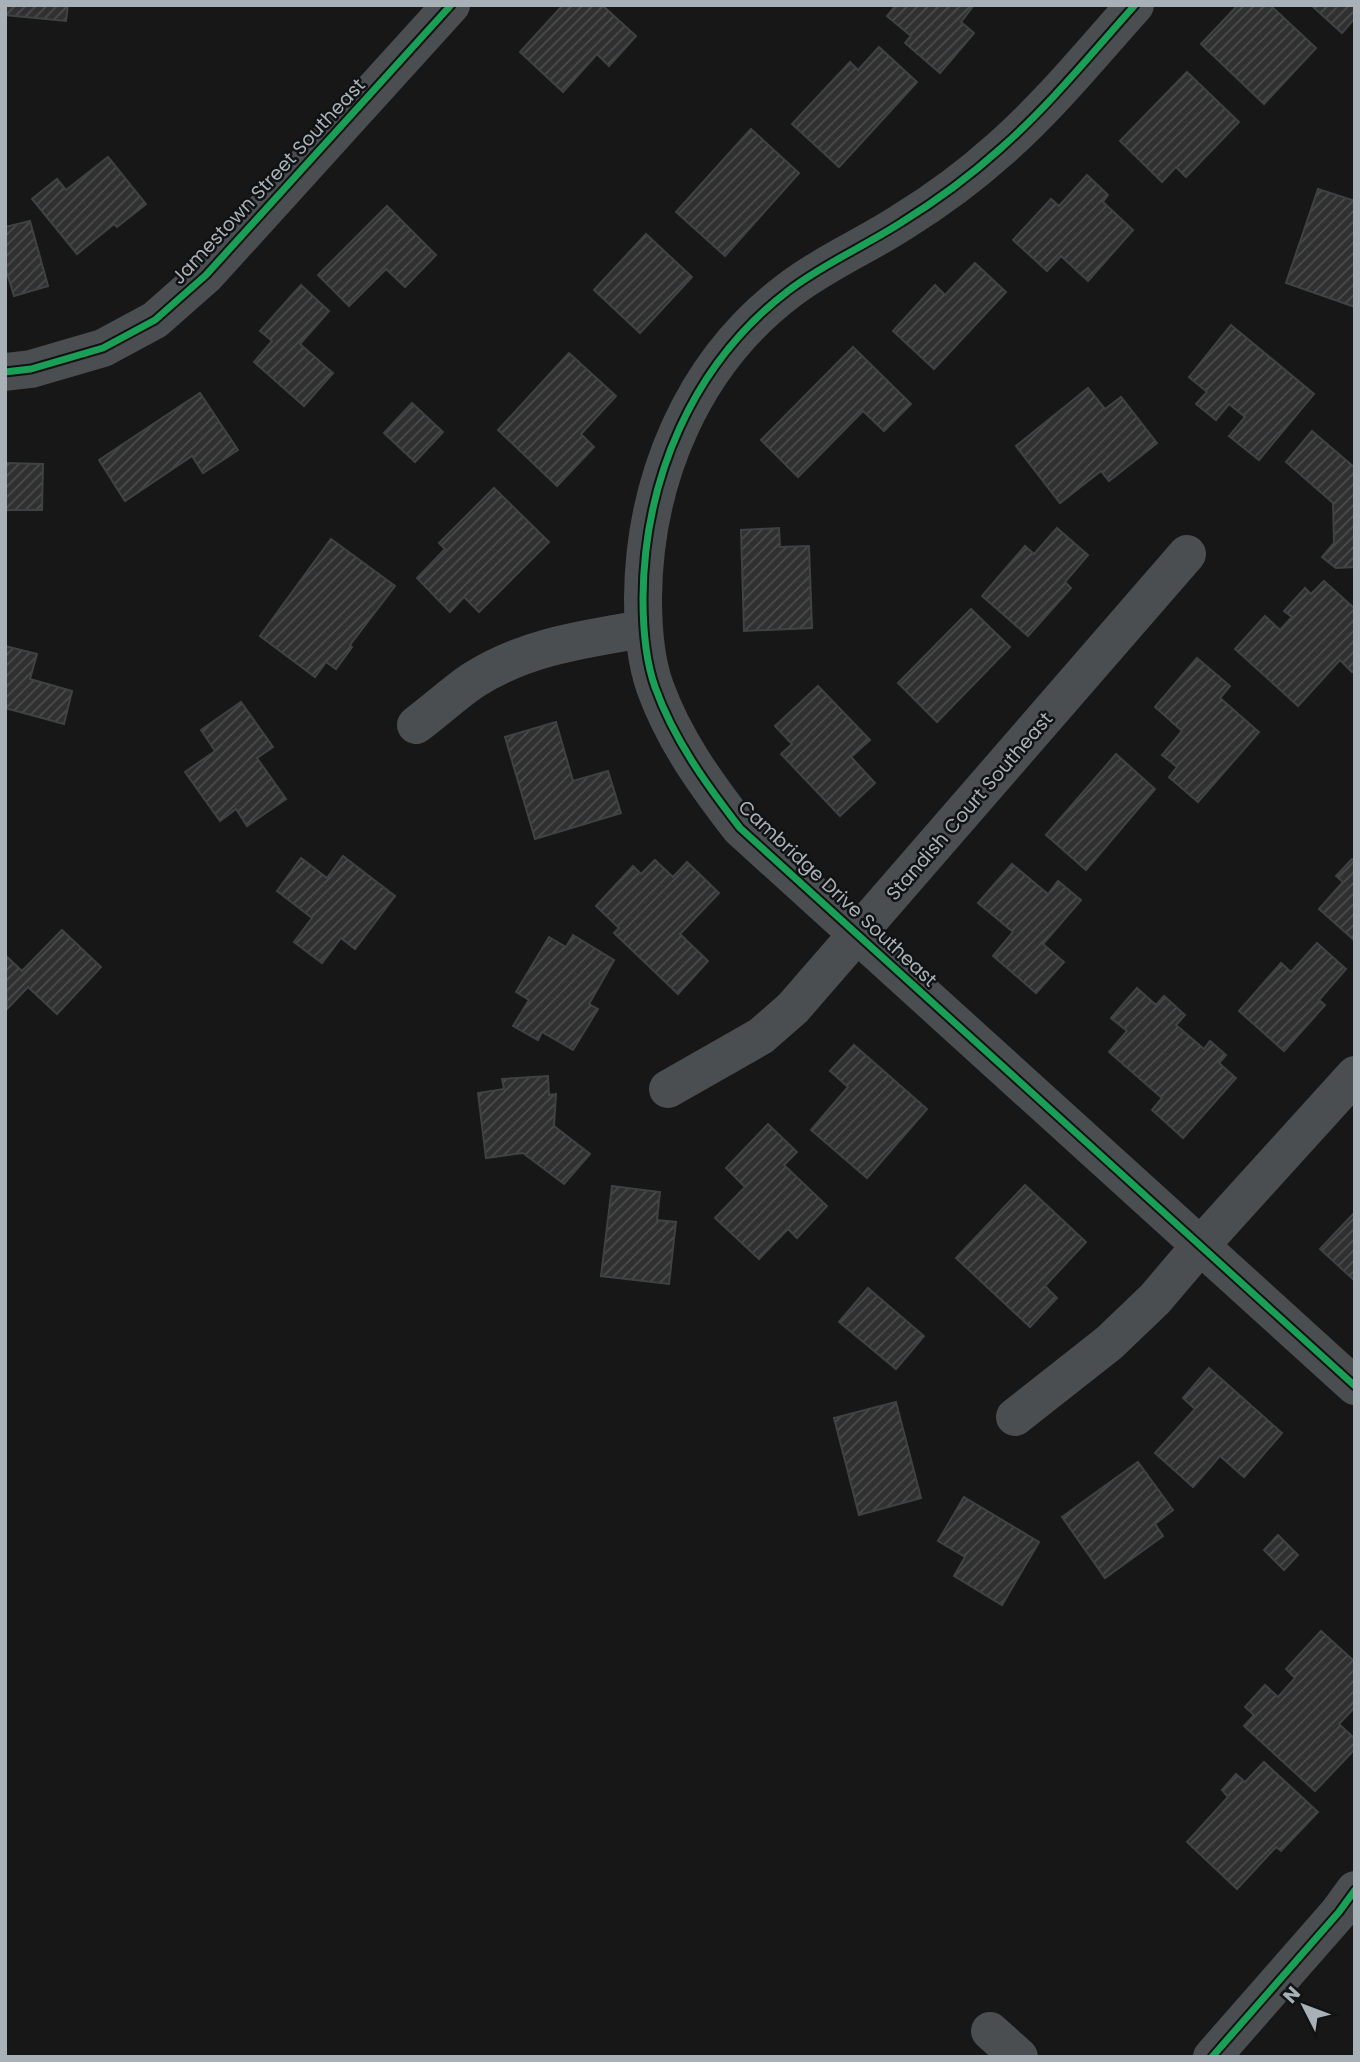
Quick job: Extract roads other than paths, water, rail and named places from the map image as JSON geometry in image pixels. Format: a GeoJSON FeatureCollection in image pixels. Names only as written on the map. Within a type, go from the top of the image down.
{"type":"FeatureCollection","features":[{"type":"Feature","properties":{"kind":"street","name":"Jamestown Street Southeast"},"geometry":{"type":"LineString","coordinates":[[5,372],[31,369],[103,348],[155,320],[206,275],[451,5]]}},
{"type":"Feature","properties":{"kind":"street","name":"Cambridge Drive Southeast"},"geometry":{"type":"LineString","coordinates":[[1135,5],[1001,149],[953,188],[902,222],[788,290],[753,321],[725,353],[676,433],[659,477],[649,524],[643,576],[643,629],[654,685],[676,736],[711,791],[740,828],[1355,1386]]}},
{"type":"Feature","properties":{"kind":"street","name":"Standish Court Southeast"},"geometry":{"type":"LineString","coordinates":[[668,1089],[761,1036],[793,1008],[1187,554]]}},
{"type":"Feature","properties":{"kind":"street"},"geometry":{"type":"LineString","coordinates":[[416,725],[473,681],[521,656],[565,642],[643,629]]}},
{"type":"Feature","properties":{"kind":"street"},"geometry":{"type":"LineString","coordinates":[[1014,1417],[1109,1343],[1155,1299],[1355,1075]]}},
{"type":"Feature","properties":{"kind":"street"},"geometry":{"type":"LineString","coordinates":[[1212,2057],[1355,1890]]}},
{"type":"Feature","properties":{"kind":"street"},"geometry":{"type":"LineString","coordinates":[[990,2031],[1019,2057]]}}]}
